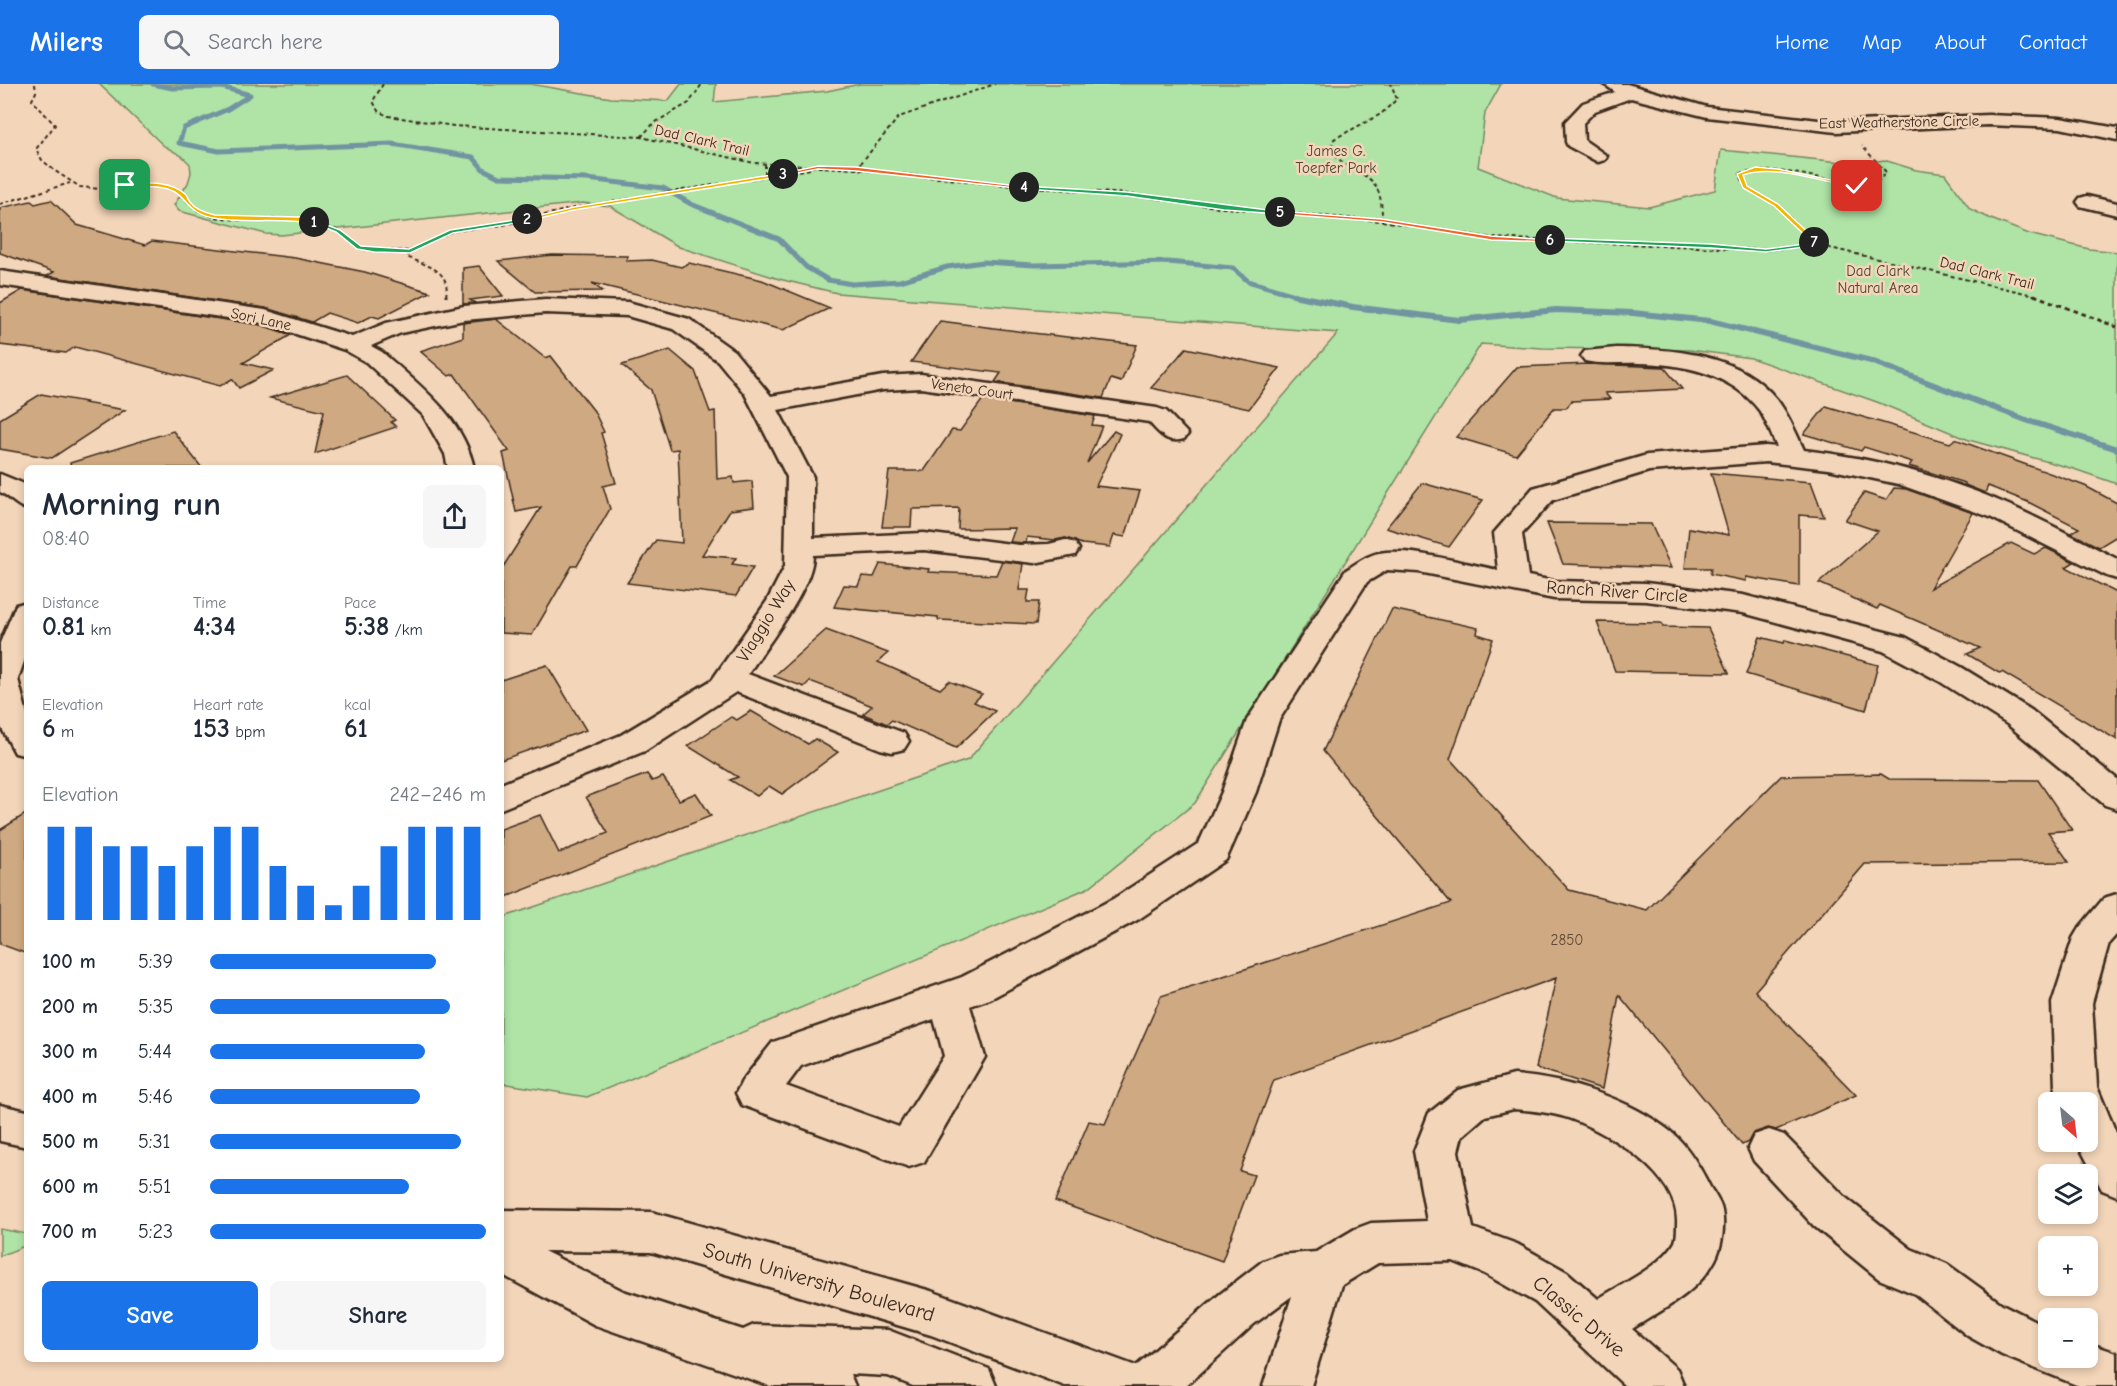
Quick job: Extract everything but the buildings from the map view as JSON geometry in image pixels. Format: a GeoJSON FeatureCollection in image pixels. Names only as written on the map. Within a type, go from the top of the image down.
{"type":"FeatureCollection","features":[{"type":"Feature","properties":{"kind":"street","name":"East Weatherstone Circle"},"geometry":{"type":"LineString","coordinates":[[1613,84],[1630,92],[1707,112],[1845,127],[1988,120],[2060,123],[2117,134]]}},
{"type":"Feature","properties":{"kind":"street"},"geometry":{"type":"LineString","coordinates":[[1598,156],[1575,142],[1574,122],[1589,107],[1630,92]]}},
{"type":"Feature","properties":{"kind":"street"},"geometry":{"type":"LineString","coordinates":[[2087,202],[2117,209]]}},
{"type":"Feature","properties":{"kind":"street","name":"Sori Lane"},"geometry":{"type":"LineString","coordinates":[[0,278],[265,317],[353,345],[374,357],[433,411],[458,454],[460,465]]}},
{"type":"Feature","properties":{"kind":"street","name":"Viaggio Way"},"geometry":{"type":"LineString","coordinates":[[353,345],[394,328],[464,313],[545,306],[628,309],[681,324],[726,356],[756,392],[800,477],[799,566],[783,601],[723,687],[633,743],[504,796]]}},
{"type":"Feature","properties":{"kind":"street"},"geometry":{"type":"LineString","coordinates":[[1593,356],[1650,355],[1684,359],[1724,372],[1753,389],[1768,405],[1794,457]]}},
{"type":"Feature","properties":{"kind":"street","name":"Veneto Court"},"geometry":{"type":"LineString","coordinates":[[763,405],[883,383],[921,381],[1157,416],[1175,434]]}},
{"type":"Feature","properties":{"kind":"street"},"geometry":{"type":"LineString","coordinates":[[1514,581],[1508,533],[1543,494],[1647,464],[1766,454],[1828,461],[1905,477],[2000,512],[2117,570]]}},
{"type":"Feature","properties":{"kind":"street"},"geometry":{"type":"LineString","coordinates":[[0,482],[16,489],[24,498]]}},
{"type":"Feature","properties":{"kind":"street"},"geometry":{"type":"LineString","coordinates":[[799,547],[942,543],[998,553],[1027,555],[1050,554],[1065,549]]}},
{"type":"Feature","properties":{"kind":"street","name":"Ranch River Circle"},"geometry":{"type":"LineString","coordinates":[[948,999],[965,1057],[909,1149],[757,1093],[787,1054],[976,988],[1126,909],[1214,851],[1239,792],[1263,720],[1356,576],[1381,561],[1419,563],[1554,590],[1646,592],[1743,604],[1894,644],[1950,674],[2019,717],[2117,797]]}},
{"type":"Feature","properties":{"kind":"street"},"geometry":{"type":"LineString","coordinates":[[24,619],[2,678],[9,711],[24,739]]}},
{"type":"Feature","properties":{"kind":"street"},"geometry":{"type":"LineString","coordinates":[[729,678],[892,741]]}},
{"type":"Feature","properties":{"kind":"street"},"geometry":{"type":"LineString","coordinates":[[2078,1092],[2072,1003],[2092,938],[2117,908]]}},
{"type":"Feature","properties":{"kind":"street"},"geometry":{"type":"LineString","coordinates":[[1453,1241],[1436,1150],[1444,1126],[1473,1102],[1514,1092],[1549,1095],[1582,1105],[1623,1124],[1656,1145],[1683,1177],[1700,1211],[1698,1248],[1677,1274],[1596,1326]]}},
{"type":"Feature","properties":{"kind":"street"},"geometry":{"type":"LineString","coordinates":[[2098,1141],[2117,1177]]}},
{"type":"Feature","properties":{"kind":"street"},"geometry":{"type":"LineString","coordinates":[[1769,1148],[1830,1212],[1895,1264],[1931,1279],[1985,1320],[2038,1347]]}},
{"type":"Feature","properties":{"kind":"street","name":"South University Boulevard"},"geometry":{"type":"LineString","coordinates":[[504,1230],[651,1232],[931,1314],[1128,1386]]}},
{"type":"Feature","properties":{"kind":"street","name":"Classic Drive"},"geometry":{"type":"LineString","coordinates":[[1150,1386],[1237,1309],[1279,1276],[1323,1272],[1371,1243],[1453,1241],[1501,1258],[1551,1287],[1660,1386]]}},
{"type":"Feature","properties":{"kind":"street"},"geometry":{"type":"LineString","coordinates":[[504,1253],[612,1310],[728,1347],[831,1386]]}},
{"type":"Feature","properties":{"kind":"street"},"geometry":{"type":"LineString","coordinates":[[1287,1386],[1323,1272]]}},
{"type":"Feature","properties":{"kind":"street"},"geometry":{"type":"LineString","coordinates":[[728,1347],[888,1353],[972,1386]]}},
{"type":"Feature","properties":{"kind":"street"},"geometry":{"type":"LineString","coordinates":[[2094,1368],[2117,1376]]}},
{"type":"Feature","properties":{"kind":"path"},"geometry":{"type":"LineString","coordinates":[[35,84],[36,92],[32,100],[55,125],[36,149],[37,153],[40,159],[79,187],[141,184],[166,186],[184,196],[188,205],[202,213],[231,219],[300,219],[338,231],[359,248],[374,250],[410,251],[453,231],[503,225],[562,211],[739,183],[818,167]]}},
{"type":"Feature","properties":{"kind":"path","name":"Dad Clark Trail"},"geometry":{"type":"LineString","coordinates":[[382,84],[374,101],[378,111],[388,116],[454,126],[641,137],[765,164],[856,169],[1012,186],[1127,194],[1224,208],[1382,221],[1491,238],[1766,250],[1817,245],[2027,292],[2117,327]]}},
{"type":"Feature","properties":{"kind":"path"},"geometry":{"type":"LineString","coordinates":[[641,137],[654,123],[690,103],[702,84]]}},
{"type":"Feature","properties":{"kind":"path"},"geometry":{"type":"LineString","coordinates":[[856,169],[899,117],[995,84]]}},
{"type":"Feature","properties":{"kind":"path"},"geometry":{"type":"LineString","coordinates":[[1382,221],[1382,195],[1374,179],[1336,160],[1330,150],[1334,139],[1381,114],[1397,99],[1390,84]]}},
{"type":"Feature","properties":{"kind":"path"},"geometry":{"type":"LineString","coordinates":[[1817,245],[1776,205],[1745,187],[1740,174],[1755,169],[1857,186],[1875,185],[1886,172],[1845,127]]}},
{"type":"Feature","properties":{"kind":"path"},"geometry":{"type":"LineString","coordinates":[[765,164],[765,178]]}},
{"type":"Feature","properties":{"kind":"path"},"geometry":{"type":"LineString","coordinates":[[0,204],[71,183]]}},
{"type":"Feature","properties":{"kind":"path"},"geometry":{"type":"LineString","coordinates":[[410,251],[407,257],[426,265],[446,278],[448,284],[445,295],[448,301]]}},
{"type":"Feature","properties":{"kind":"green space"},"geometry":{"type":"Polygon","coordinates":[[[99,84],[530,84],[611,98],[668,101],[681,84],[716,84],[714,102],[827,91],[860,84],[1501,84],[1485,113],[1478,167],[1557,198],[1649,207],[1715,190],[1721,150],[1861,164],[1884,160],[1916,170],[1945,174],[1970,209],[1991,219],[2029,234],[2089,249],[2117,252],[2117,484],[2074,469],[1969,440],[1877,402],[1751,358],[1690,350],[1542,348],[1481,344],[1195,803],[1088,888],[587,1097],[504,1083],[504,917],[968,760],[1338,333],[837,293],[779,279],[679,247],[610,206],[583,203],[281,235],[266,234],[179,211],[174,205],[188,183],[191,173],[190,164],[182,156],[164,146],[99,84]]]}},
{"type":"Feature","properties":{"kind":"green space"},"geometry":{"type":"Polygon","coordinates":[[[0,1229],[24,1233],[24,1246],[0,1256],[0,1229]]]}},
{"type":"Feature","properties":{"kind":"waterway"},"geometry":{"type":"LineString","coordinates":[[153,84],[172,88],[222,87],[250,95],[228,109],[184,128],[179,143],[219,151],[392,144],[473,157],[483,169],[499,177],[587,179],[663,188],[691,204],[779,239],[806,267],[828,280],[852,284],[900,281],[947,267],[983,262],[1034,265],[1168,262],[1233,268],[1248,281],[1298,296]]}},
{"type":"Feature","properties":{"kind":"waterway"},"geometry":{"type":"LineString","coordinates":[[1293,295],[1298,296]]}},
{"type":"Feature","properties":{"kind":"waterway"},"geometry":{"type":"LineString","coordinates":[[1298,296],[1353,307],[1459,320],[1556,310],[1633,313],[1710,321],[1871,361],[2026,420],[2117,449]]}},
{"type":"Feature","properties":{"kind":"route"},"geometry":{"type":"LineString","coordinates":[[125,185],[141,184],[172,188],[184,196],[188,205],[215,217],[300,219],[338,231],[359,248],[410,251],[453,231],[503,225],[574,208],[739,183],[818,167],[1012,186],[1127,194],[1194,205],[1382,221],[1491,238],[1766,250],[1817,245],[1795,221],[1776,205],[1745,187],[1740,174],[1755,169],[1778,171],[1857,186]]}},
{"type":"Feature","properties":{"kind":"park label","name":"James G. Toepfer Park"},"geometry":{"type":"Point","coordinates":[1336,160]}},
{"type":"Feature","properties":{"kind":"park label","name":"Dad Clark Natural Area"},"geometry":{"type":"Point","coordinates":[1878,280]}}]}
